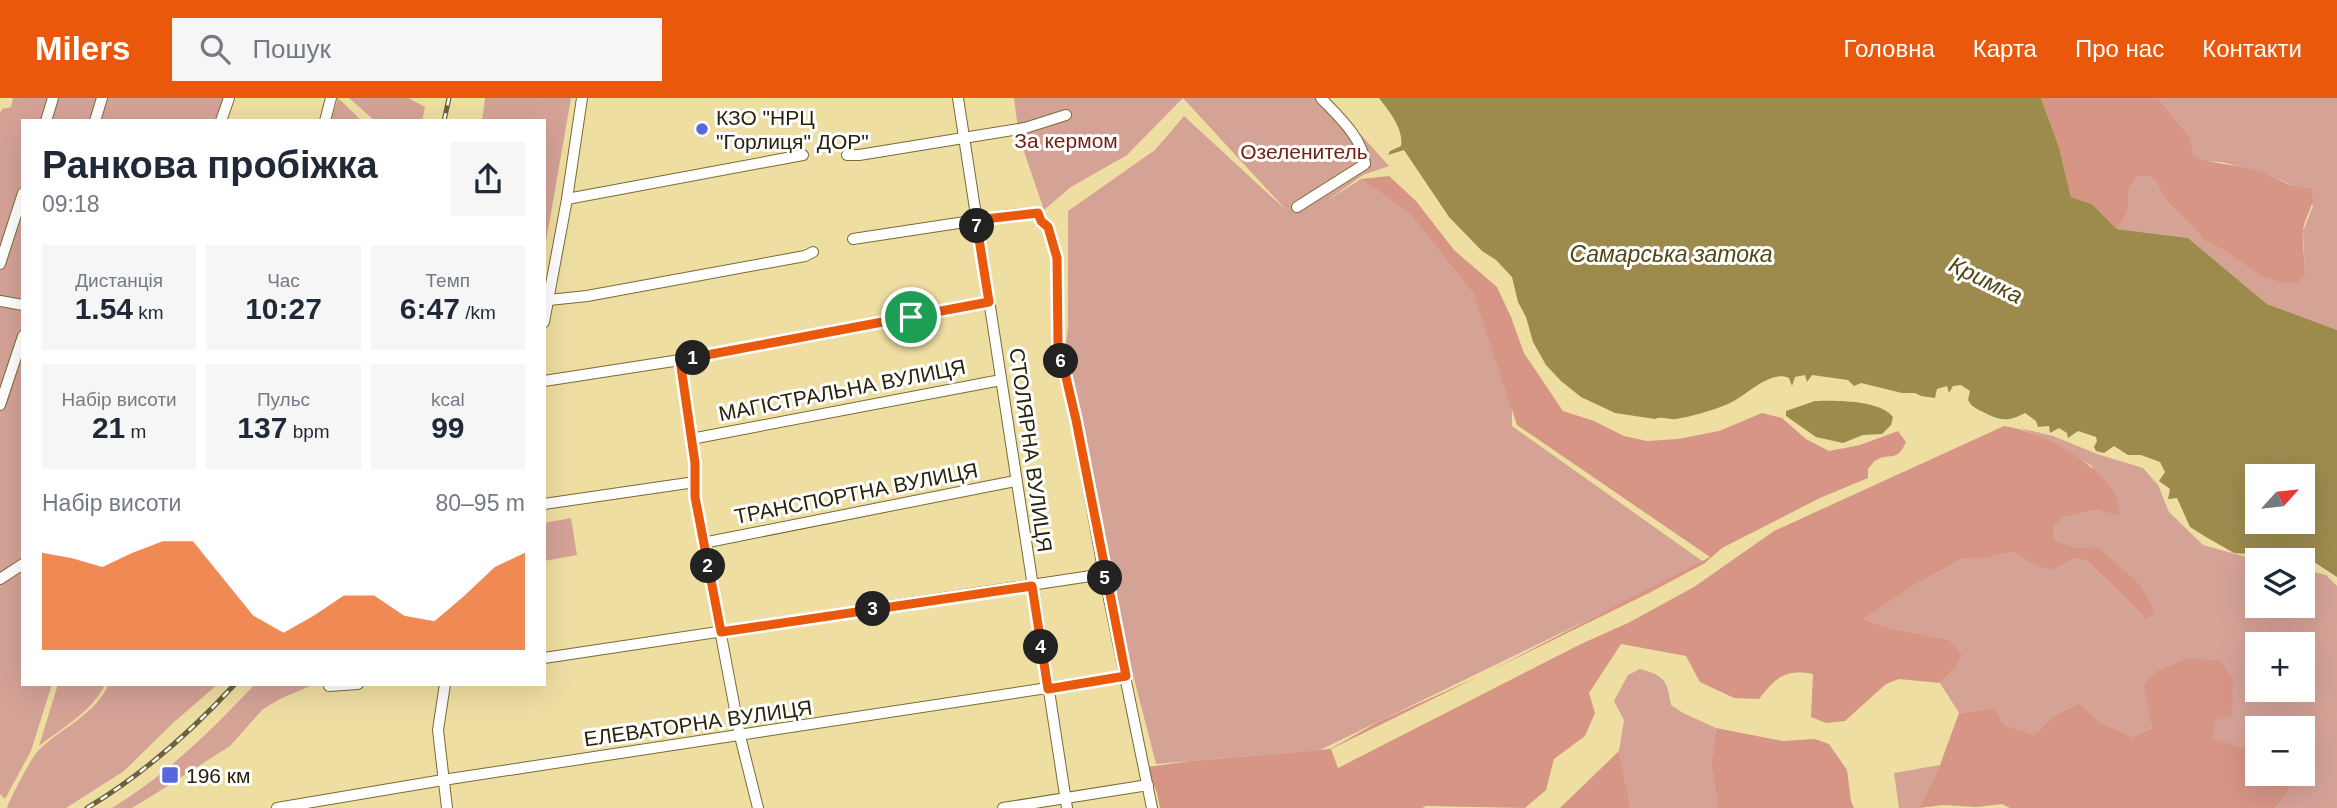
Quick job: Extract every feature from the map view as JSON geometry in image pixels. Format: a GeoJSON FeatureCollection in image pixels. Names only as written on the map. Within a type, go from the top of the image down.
{"type":"FeatureCollection","features":[{"type":"Feature","properties":{"kind":"street"},"geometry":{"type":"LineString","coordinates":[[47,119],[53,98]]}},
{"type":"Feature","properties":{"kind":"street"},"geometry":{"type":"LineString","coordinates":[[96,119],[102,98]]}},
{"type":"Feature","properties":{"kind":"street"},"geometry":{"type":"LineString","coordinates":[[222,119],[229,98]]}},
{"type":"Feature","properties":{"kind":"street"},"geometry":{"type":"LineString","coordinates":[[326,119],[331,98]]}},
{"type":"Feature","properties":{"kind":"street"},"geometry":{"type":"LineString","coordinates":[[546,313],[582,98]]}},
{"type":"Feature","properties":{"kind":"street","name":"СТОЛЯРНА ВУЛИЦЯ"},"geometry":{"type":"LineString","coordinates":[[958,98],[1066,804]]}},
{"type":"Feature","properties":{"kind":"street"},"geometry":{"type":"LineString","coordinates":[[1297,207],[1364,163],[1364,156],[1355,139],[1342,120],[1321,98]]}},
{"type":"Feature","properties":{"kind":"street"},"geometry":{"type":"LineString","coordinates":[[847,155],[1025,128],[1066,115]]}},
{"type":"Feature","properties":{"kind":"street"},"geometry":{"type":"LineString","coordinates":[[567,199],[803,155]]}},
{"type":"Feature","properties":{"kind":"street"},"geometry":{"type":"LineString","coordinates":[[0,264],[21,199]]}},
{"type":"Feature","properties":{"kind":"street"},"geometry":{"type":"LineString","coordinates":[[853,239],[1038,213],[1041,221],[1048,227],[1057,258],[1058,343],[1076,420],[1104,574],[1152,808]]}},
{"type":"Feature","properties":{"kind":"street"},"geometry":{"type":"LineString","coordinates":[[549,300],[587,296],[805,256],[813,252]]}},
{"type":"Feature","properties":{"kind":"street"},"geometry":{"type":"LineString","coordinates":[[0,301],[21,305]]}},
{"type":"Feature","properties":{"kind":"street"},"geometry":{"type":"LineString","coordinates":[[546,381],[680,360],[989,302]]}},
{"type":"Feature","properties":{"kind":"street"},"geometry":{"type":"LineString","coordinates":[[0,405],[21,342]]}},
{"type":"Feature","properties":{"kind":"street"},"geometry":{"type":"LineString","coordinates":[[680,360],[691,439],[695,497],[740,736],[758,808]]}},
{"type":"Feature","properties":{"kind":"street","name":"МАГІСТРАЛЬНА ВУЛИЦЯ"},"geometry":{"type":"LineString","coordinates":[[691,439],[1001,380]]}},
{"type":"Feature","properties":{"kind":"street","name":"ТРАНСПОРТНА ВУЛИЦЯ"},"geometry":{"type":"LineString","coordinates":[[704,543],[1015,481]]}},
{"type":"Feature","properties":{"kind":"street"},"geometry":{"type":"LineString","coordinates":[[546,504],[695,482]]}},
{"type":"Feature","properties":{"kind":"street"},"geometry":{"type":"LineString","coordinates":[[0,579],[21,565]]}},
{"type":"Feature","properties":{"kind":"street"},"geometry":{"type":"LineString","coordinates":[[546,659],[1104,574]]}},
{"type":"Feature","properties":{"kind":"street","name":"ЕЛЕВАТОРНА ВУЛИЦЯ"},"geometry":{"type":"LineString","coordinates":[[277,808],[443,780],[1126,676]]}},
{"type":"Feature","properties":{"kind":"street"},"geometry":{"type":"LineString","coordinates":[[445,686],[438,730],[447,808]]}},
{"type":"Feature","properties":{"kind":"street"},"geometry":{"type":"LineString","coordinates":[[1003,808],[1066,804],[1148,785]]}},
{"type":"Feature","properties":{"kind":"green space"},"geometry":{"type":"Polygon","coordinates":[[[13,98],[224,98],[217,119],[21,119],[21,560],[0,575],[0,113],[2,109],[11,107],[13,98]]]}},
{"type":"Feature","properties":{"kind":"green space"},"geometry":{"type":"Polygon","coordinates":[[[338,98],[360,119],[332,119],[338,98]]]}},
{"type":"Feature","properties":{"kind":"green space"},"geometry":{"type":"Polygon","coordinates":[[[349,98],[408,98],[425,107],[422,119],[373,119],[349,98]]]}},
{"type":"Feature","properties":{"kind":"green space"},"geometry":{"type":"Polygon","coordinates":[[[485,98],[571,98],[546,242],[546,119],[482,119],[485,98]]]}},
{"type":"Feature","properties":{"kind":"green space","name":"За кермом"},"geometry":{"type":"Polygon","coordinates":[[[1014,98],[1183,98],[1127,155],[1071,187],[1044,210],[1019,137],[1014,98]]]}},
{"type":"Feature","properties":{"kind":"green space","name":"Озеленитель"},"geometry":{"type":"Polygon","coordinates":[[[1183,98],[1328,98],[1389,166],[1363,175],[1328,200],[1361,179],[1411,215],[1474,295],[1512,356],[1512,426],[1705,563],[1320,750],[1156,764],[1108,577],[1063,369],[1068,327],[1068,211],[1155,150],[1184,116],[1287,211],[1183,98]]]}},
{"type":"Feature","properties":{"kind":"green space"},"geometry":{"type":"Polygon","coordinates":[[[2158,98],[2337,98],[2337,330],[2267,304],[2188,238],[2117,229],[2128,211],[2132,184],[2139,176],[2148,176],[2156,182],[2165,200],[2204,241],[2261,276],[2305,275],[2303,231],[2313,206],[2302,189],[2258,171],[2221,162],[2202,161],[2194,156],[2190,137],[2158,98]]]}},
{"type":"Feature","properties":{"kind":"green space"},"geometry":{"type":"Polygon","coordinates":[[[2020,428],[2053,436],[2097,454],[2143,468],[2158,485],[2169,512],[2203,545],[2245,557],[2245,618],[2315,618],[2315,572],[2326,575],[2337,586],[2337,808],[2275,808],[2291,786],[2315,786],[2315,716],[2245,716],[2245,746],[2239,747],[2212,738],[2216,721],[2149,707],[2152,728],[2132,737],[2100,722],[2079,703],[2053,716],[2034,735],[2003,725],[1994,708],[1959,713],[1940,683],[1954,669],[1948,639],[1893,629],[1864,619],[1915,585],[1964,558],[1987,558],[2013,552],[2030,563],[2051,569],[2076,558],[2088,562],[2145,619],[2077,548],[2055,542],[2054,524],[2064,517],[2098,510],[2092,466],[2020,428]]]}},
{"type":"Feature","properties":{"kind":"green space"},"geometry":{"type":"Polygon","coordinates":[[[571,518],[577,555],[546,561],[546,523],[571,518]]]}},
{"type":"Feature","properties":{"kind":"green space"},"geometry":{"type":"Polygon","coordinates":[[[21,568],[21,686],[51,686],[31,751],[5,799],[0,794],[0,582],[21,568]]]}},
{"type":"Feature","properties":{"kind":"green space"},"geometry":{"type":"Polygon","coordinates":[[[1640,669],[1663,680],[1671,705],[1716,728],[1711,764],[1718,808],[1631,808],[1619,751],[1624,720],[1614,701],[1628,675],[1640,669]]]}},
{"type":"Feature","properties":{"kind":"green space"},"geometry":{"type":"Polygon","coordinates":[[[57,686],[104,686],[85,711],[39,746],[57,686]]]}},
{"type":"Feature","properties":{"kind":"green space"},"geometry":{"type":"Polygon","coordinates":[[[108,686],[216,686],[124,771],[66,808],[7,808],[38,751],[87,712],[108,686]]]}},
{"type":"Feature","properties":{"kind":"green space"},"geometry":{"type":"Polygon","coordinates":[[[253,686],[310,686],[263,709],[230,746],[155,794],[132,808],[112,808],[188,751],[253,686]]]}},
{"type":"Feature","properties":{"kind":"green space"},"geometry":{"type":"Polygon","coordinates":[[[1940,765],[1919,808],[1899,808],[1894,773],[1940,765]]]}},
{"type":"Feature","properties":{"kind":"shaded area"},"geometry":{"type":"Polygon","coordinates":[[[2041,98],[2158,98],[2190,137],[2194,156],[2251,169],[2291,185],[2311,188],[2312,205],[2303,230],[2305,275],[2299,282],[2280,282],[2261,276],[2204,241],[2165,200],[2156,182],[2148,176],[2139,176],[2132,184],[2127,214],[2117,229],[2092,204],[2071,197],[2059,147],[2041,98]]]}},
{"type":"Feature","properties":{"kind":"shaded area"},"geometry":{"type":"Polygon","coordinates":[[[1389,176],[1416,201],[1454,250],[1497,287],[1524,353],[1563,411],[1594,421],[1624,436],[1647,441],[1678,439],[1719,431],[1762,413],[1782,418],[1806,439],[1829,451],[1860,445],[1898,431],[1906,442],[1903,448],[1897,455],[1875,461],[1868,469],[1868,478],[1820,498],[1722,548],[1705,563],[1649,593],[1486,673],[1710,557],[1517,425],[1474,295],[1411,215],[1361,179],[1389,176]]]}},
{"type":"Feature","properties":{"kind":"shaded area"},"geometry":{"type":"Polygon","coordinates":[[[2004,426],[2050,441],[2081,460],[2107,482],[2116,496],[2120,516],[2098,510],[2064,517],[2054,525],[2055,541],[2077,548],[2098,547],[2140,585],[2155,612],[2146,619],[2088,562],[2076,558],[2051,570],[2030,563],[2013,552],[1987,558],[1964,558],[1915,585],[1864,619],[1893,629],[1948,639],[1962,655],[1954,669],[1940,683],[1899,679],[1886,684],[1845,721],[1826,723],[1811,717],[1813,674],[1795,673],[1782,676],[1759,699],[1734,698],[1700,682],[1686,656],[1621,644],[1589,693],[1595,713],[1585,736],[1554,759],[1546,790],[1525,808],[1160,808],[1147,767],[1330,749],[1380,721],[1483,675],[1331,749],[1338,768],[1581,644],[1628,623],[1694,587],[1774,531],[2004,426]]]}},
{"type":"Feature","properties":{"kind":"shaded area"},"geometry":{"type":"Polygon","coordinates":[[[2190,658],[2220,661],[2233,679],[2232,715],[2216,721],[2213,738],[2239,747],[2245,746],[2245,786],[2291,786],[2275,808],[2010,808],[2002,804],[1919,808],[1940,765],[1959,713],[1994,708],[2004,725],[2034,735],[2053,716],[2079,703],[2100,722],[2132,737],[2152,728],[2144,684],[2157,671],[2190,658]]]}},
{"type":"Feature","properties":{"kind":"shaded area"},"geometry":{"type":"Polygon","coordinates":[[[1716,728],[1783,741],[1815,739],[1829,744],[1847,770],[1854,808],[1718,808],[1711,764],[1716,728]]]}},
{"type":"Feature","properties":{"kind":"shaded area"},"geometry":{"type":"Polygon","coordinates":[[[1619,751],[1631,808],[1560,808],[1619,751]]]}},
{"type":"Feature","properties":{"kind":"water","name":"Самарська затока"},"geometry":{"type":"Polygon","coordinates":[[[1379,98],[2041,98],[2059,147],[2071,197],[2092,204],[2117,229],[2188,238],[2267,304],[2337,330],[2337,577],[2315,563],[2315,548],[2245,548],[2245,554],[2234,553],[2190,527],[2177,498],[2168,499],[2170,489],[2159,481],[2165,472],[2160,462],[2141,455],[2128,455],[2114,446],[2104,453],[2096,451],[2096,437],[2078,431],[2068,438],[2067,433],[2059,428],[2050,433],[2049,426],[2038,427],[2036,421],[2025,413],[2007,419],[1993,417],[1972,406],[1968,400],[1970,391],[1961,385],[1953,386],[1949,393],[1947,386],[1937,389],[1935,398],[1861,383],[1854,386],[1848,380],[1812,375],[1807,382],[1805,375],[1795,377],[1792,386],[1789,378],[1782,376],[1766,381],[1728,404],[1673,419],[1615,413],[1581,397],[1546,365],[1533,342],[1512,277],[1449,217],[1404,150],[1388,155],[1390,151],[1401,146],[1395,120],[1379,98]]]}},
{"type":"Feature","properties":{"kind":"water"},"geometry":{"type":"Polygon","coordinates":[[[1815,401],[1857,402],[1879,407],[1893,417],[1891,425],[1882,434],[1863,435],[1843,443],[1816,437],[1786,416],[1786,411],[1815,401]]]}},
{"type":"Feature","properties":{"kind":"railway"},"geometry":{"type":"LineString","coordinates":[[444,119],[449,98]]}},
{"type":"Feature","properties":{"kind":"railway"},"geometry":{"type":"LineString","coordinates":[[87,808],[165,752],[233,686]]}},
{"type":"Feature","properties":{"kind":"place","name":"КЗО \"НРЦ \"Горлиця\" ДОР\""},"geometry":{"type":"Point","coordinates":[702,129]}},
{"type":"Feature","properties":{"kind":"place","name":"196 км"},"geometry":{"type":"Point","coordinates":[170,775]}},
{"type":"Feature","properties":{"kind":"route"},"geometry":{"type":"LineString","coordinates":[[1038,213],[1041,221],[1048,227],[1057,258],[1058,343],[1081,444],[1104,574],[1126,676],[1048,689],[1032,586],[721,632],[695,497],[695,463],[680,360],[911,317],[989,302],[976,220],[1038,213]]}},
{"type":"Feature","properties":{"kind":"water label","name":"Кримка"},"geometry":{"type":"Point","coordinates":[1986,280]}}]}
